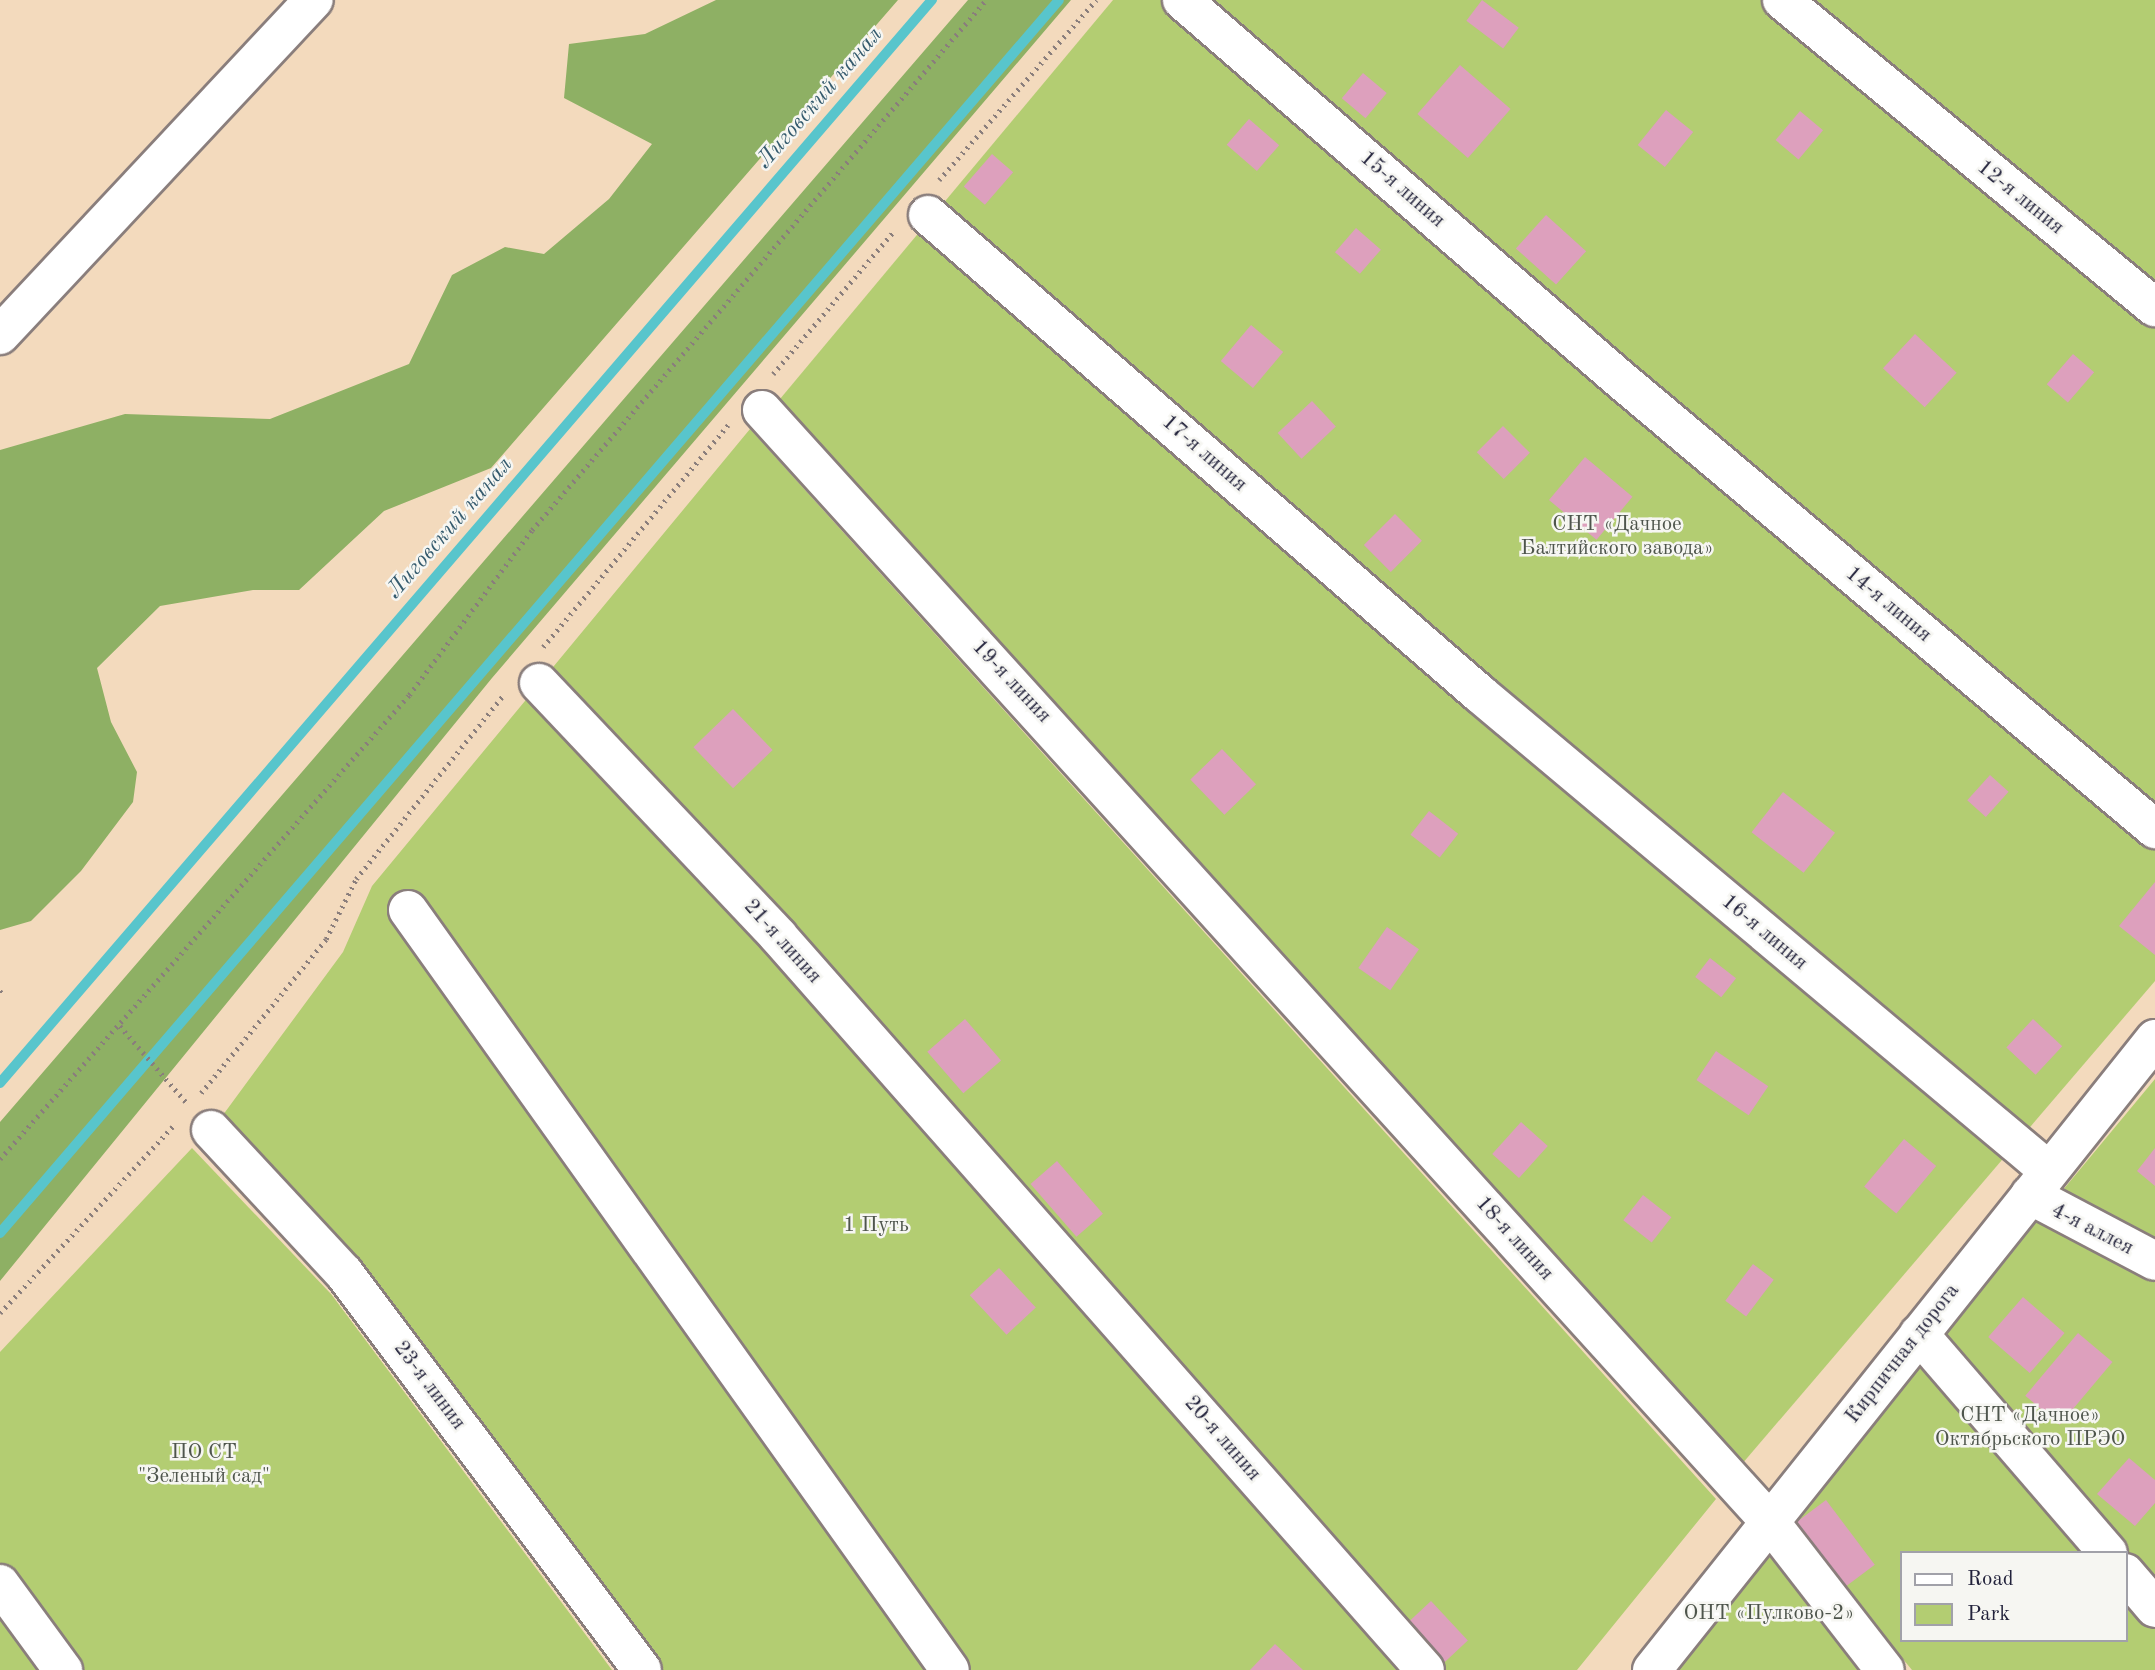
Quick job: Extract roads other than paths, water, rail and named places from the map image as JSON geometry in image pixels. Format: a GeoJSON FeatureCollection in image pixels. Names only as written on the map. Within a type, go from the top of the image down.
{"type":"FeatureCollection","features":[{"type":"Feature","properties":{"kind":"street"},"geometry":{"type":"LineString","coordinates":[[0,335],[314,0]]}},
{"type":"Feature","properties":{"kind":"street","name":"15-я линия"},"geometry":{"type":"LineString","coordinates":[[1182,0],[1621,380]]}},
{"type":"Feature","properties":{"kind":"street","name":"12-я линия"},"geometry":{"type":"LineString","coordinates":[[1782,0],[1885,89],[2155,307]]}},
{"type":"Feature","properties":{"kind":"street","name":"17-я линия"},"geometry":{"type":"LineString","coordinates":[[928,215],[1480,694]]}},
{"type":"Feature","properties":{"kind":"street","name":"14-я линия"},"geometry":{"type":"LineString","coordinates":[[1621,380],[2155,829]]}},
{"type":"Feature","properties":{"kind":"street","name":"19-я линия"},"geometry":{"type":"LineString","coordinates":[[762,410],[1260,953]]}},
{"type":"Feature","properties":{"kind":"street","name":"21-я линия"},"geometry":{"type":"LineString","coordinates":[[539,683],[778,936],[1018,1207]]}},
{"type":"Feature","properties":{"kind":"street","name":"16-я линия"},"geometry":{"type":"LineString","coordinates":[[1480,694],[2040,1183]]}},
{"type":"Feature","properties":{"kind":"street"},"geometry":{"type":"LineString","coordinates":[[408,910],[950,1670]]}},
{"type":"Feature","properties":{"kind":"street","name":"18-я линия"},"geometry":{"type":"LineString","coordinates":[[1260,953],[1770,1522],[1885,1670]]}},
{"type":"Feature","properties":{"kind":"street","name":"Кирпичная дорога"},"geometry":{"type":"LineString","coordinates":[[1652,1670],[2155,1039]]}},
{"type":"Feature","properties":{"kind":"street","name":"23-я линия"},"geometry":{"type":"LineString","coordinates":[[211,1130],[344,1273],[636,1662]]}},
{"type":"Feature","properties":{"kind":"street","name":"4-я аллея"},"geometry":{"type":"LineString","coordinates":[[2040,1183],[2155,1261]]}},
{"type":"Feature","properties":{"kind":"street","name":"20-я линия"},"geometry":{"type":"LineString","coordinates":[[1018,1207],[1425,1670]]}},
{"type":"Feature","properties":{"kind":"street"},"geometry":{"type":"LineString","coordinates":[[1919,1334],[2106,1551]]}},
{"type":"Feature","properties":{"kind":"street"},"geometry":{"type":"LineString","coordinates":[[2127,1575],[2155,1608]]}},
{"type":"Feature","properties":{"kind":"street"},"geometry":{"type":"LineString","coordinates":[[0,1584],[63,1670]]}},
{"type":"Feature","properties":{"kind":"waterway","name":"Лиговский канал"},"geometry":{"type":"LineString","coordinates":[[0,1083],[932,0]]}},
{"type":"Feature","properties":{"kind":"waterway"},"geometry":{"type":"LineString","coordinates":[[0,1233],[1059,0]]}},
{"type":"Feature","properties":{"kind":"park label","name":"СНТ «Дачное Балтийского завода»"},"geometry":{"type":"Point","coordinates":[1617,537]}},
{"type":"Feature","properties":{"kind":"park label","name":"1 Путь"},"geometry":{"type":"Point","coordinates":[876,1226]}},
{"type":"Feature","properties":{"kind":"park label","name":"СНТ «Дачное» Октябрьского ПРЭО"},"geometry":{"type":"Point","coordinates":[2030,1428]}},
{"type":"Feature","properties":{"kind":"park label","name":"ПО СТ \"Зеленый сад\""},"geometry":{"type":"Point","coordinates":[204,1465]}},
{"type":"Feature","properties":{"kind":"park label","name":"ОНТ «Пулково-2»"},"geometry":{"type":"Point","coordinates":[1769,1614]}}]}
